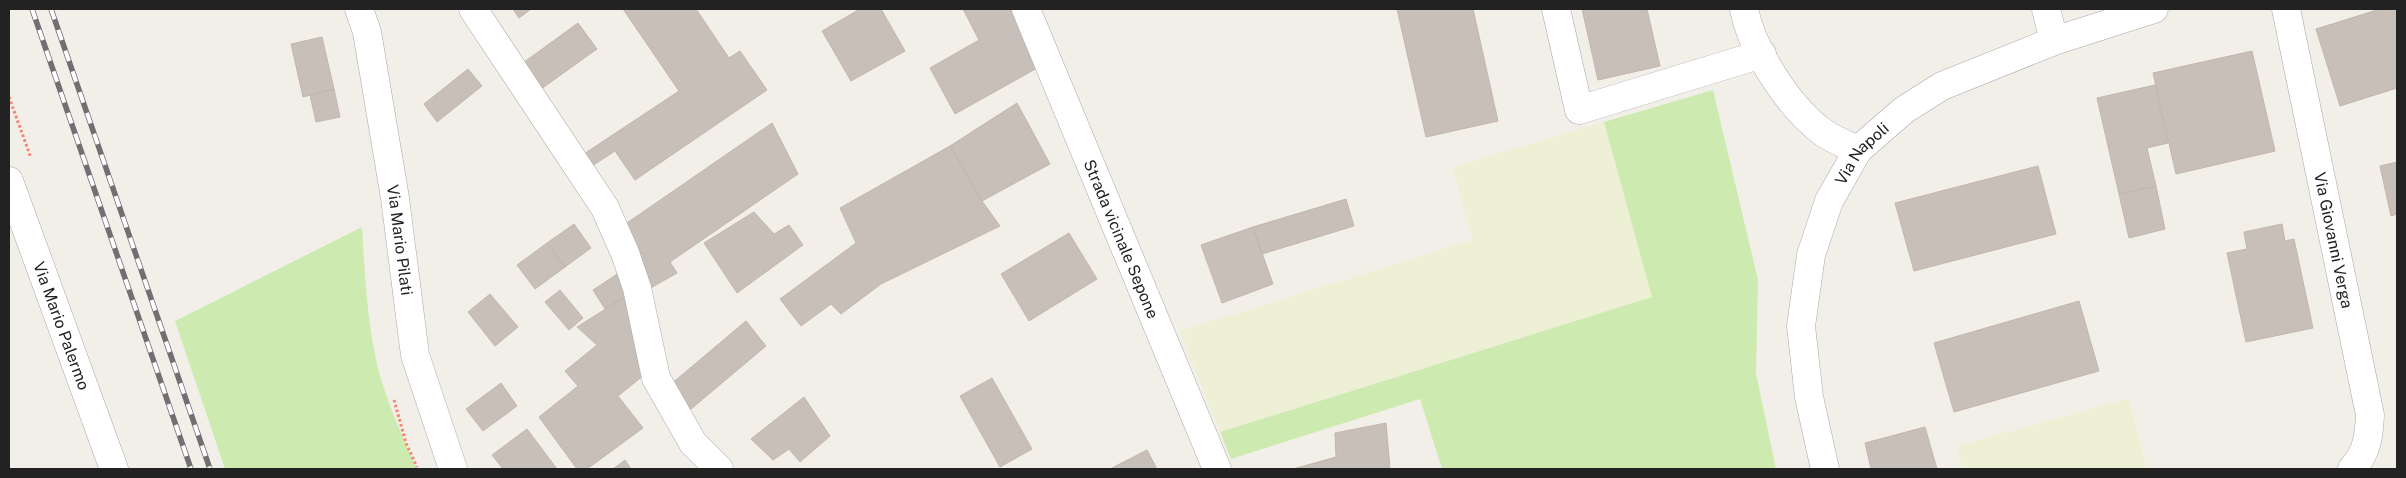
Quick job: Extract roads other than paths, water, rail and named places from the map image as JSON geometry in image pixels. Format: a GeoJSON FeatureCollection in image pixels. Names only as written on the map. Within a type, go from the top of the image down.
{"type":"FeatureCollection","features":[{"type":"Feature","properties":{"kind":"street","name":"Via Mario Pilati"},"geometry":{"type":"LineString","coordinates":[[359,9],[367,32],[395,198],[415,355],[453,469]]}},
{"type":"Feature","properties":{"kind":"street"},"geometry":{"type":"LineString","coordinates":[[473,9],[605,208],[625,252],[637,288],[656,378],[693,442],[720,469]]}},
{"type":"Feature","properties":{"kind":"street","name":"Strada vicinale Sepone"},"geometry":{"type":"LineString","coordinates":[[1026,9],[1217,469]]}},
{"type":"Feature","properties":{"kind":"street"},"geometry":{"type":"LineString","coordinates":[[1556,9],[1579,110],[1762,54]]}},
{"type":"Feature","properties":{"kind":"street"},"geometry":{"type":"LineString","coordinates":[[1744,9],[1746,22],[1762,54],[1789,99],[1824,132],[1858,150]]}},
{"type":"Feature","properties":{"kind":"street"},"geometry":{"type":"LineString","coordinates":[[2046,9],[2054,41]]}},
{"type":"Feature","properties":{"kind":"street","name":"Via Napoli"},"geometry":{"type":"LineString","coordinates":[[1824,469],[1809,397],[1801,326],[1811,255],[1829,201],[1858,150],[1904,110],[1942,86],[2054,41],[2154,9]]}},
{"type":"Feature","properties":{"kind":"street","name":"Via Giovanni Verga"},"geometry":{"type":"LineString","coordinates":[[2286,9],[2370,415],[2368,441],[2361,460],[2352,469]]}},
{"type":"Feature","properties":{"kind":"street","name":"Via Mario Palermo"},"geometry":{"type":"LineString","coordinates":[[9,181],[114,469]]}},
{"type":"Feature","properties":{"kind":"railway"},"geometry":{"type":"LineString","coordinates":[[32,9],[191,469]]}},
{"type":"Feature","properties":{"kind":"railway"},"geometry":{"type":"LineString","coordinates":[[51,9],[210,469]]}}]}
